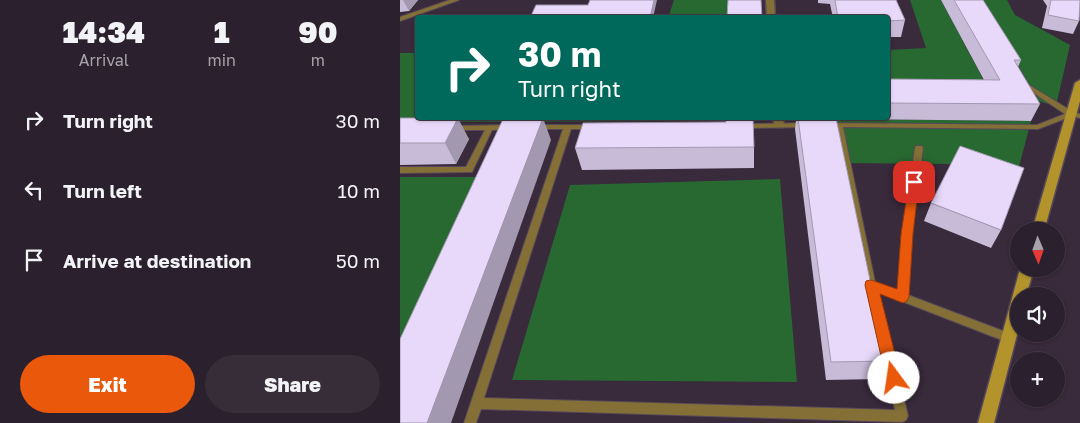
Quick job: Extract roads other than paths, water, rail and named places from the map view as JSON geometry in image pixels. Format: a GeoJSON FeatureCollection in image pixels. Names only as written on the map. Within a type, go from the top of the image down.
{"type":"FeatureCollection","features":[{"type":"Feature","properties":{"kind":"street"},"geometry":{"type":"LineString","coordinates":[[770,0],[772,15]]}},
{"type":"Feature","properties":{"kind":"street"},"geometry":{"type":"LineString","coordinates":[[1041,222],[1076,115],[1080,83]]}},
{"type":"Feature","properties":{"kind":"street"},"geometry":{"type":"LineString","coordinates":[[986,423],[1010,330]]}},
{"type":"Feature","properties":{"kind":"lane"},"geometry":{"type":"LineString","coordinates":[[400,19],[456,0]]}},
{"type":"Feature","properties":{"kind":"lane"},"geometry":{"type":"LineString","coordinates":[[1017,75],[1022,83],[1076,115]]}},
{"type":"Feature","properties":{"kind":"lane"},"geometry":{"type":"LineString","coordinates":[[731,126],[778,121],[839,125],[1038,127],[1076,115]]}},
{"type":"Feature","properties":{"kind":"lane"},"geometry":{"type":"LineString","coordinates":[[476,403],[904,419],[871,285],[839,125]]}},
{"type":"Feature","properties":{"kind":"lane"},"geometry":{"type":"LineString","coordinates":[[529,127],[597,126]]}},
{"type":"Feature","properties":{"kind":"lane"},"geometry":{"type":"LineString","coordinates":[[400,170],[469,170],[490,127]]}},
{"type":"Feature","properties":{"kind":"lane"},"geometry":{"type":"LineString","coordinates":[[440,128],[519,127]]}},
{"type":"Feature","properties":{"kind":"lane"},"geometry":{"type":"LineString","coordinates":[[470,423],[568,127]]}},
{"type":"Feature","properties":{"kind":"lane"},"geometry":{"type":"LineString","coordinates":[[903,297],[907,234],[919,148]]}},
{"type":"Feature","properties":{"kind":"lane"},"geometry":{"type":"LineString","coordinates":[[871,285],[1008,337]]}}]}
